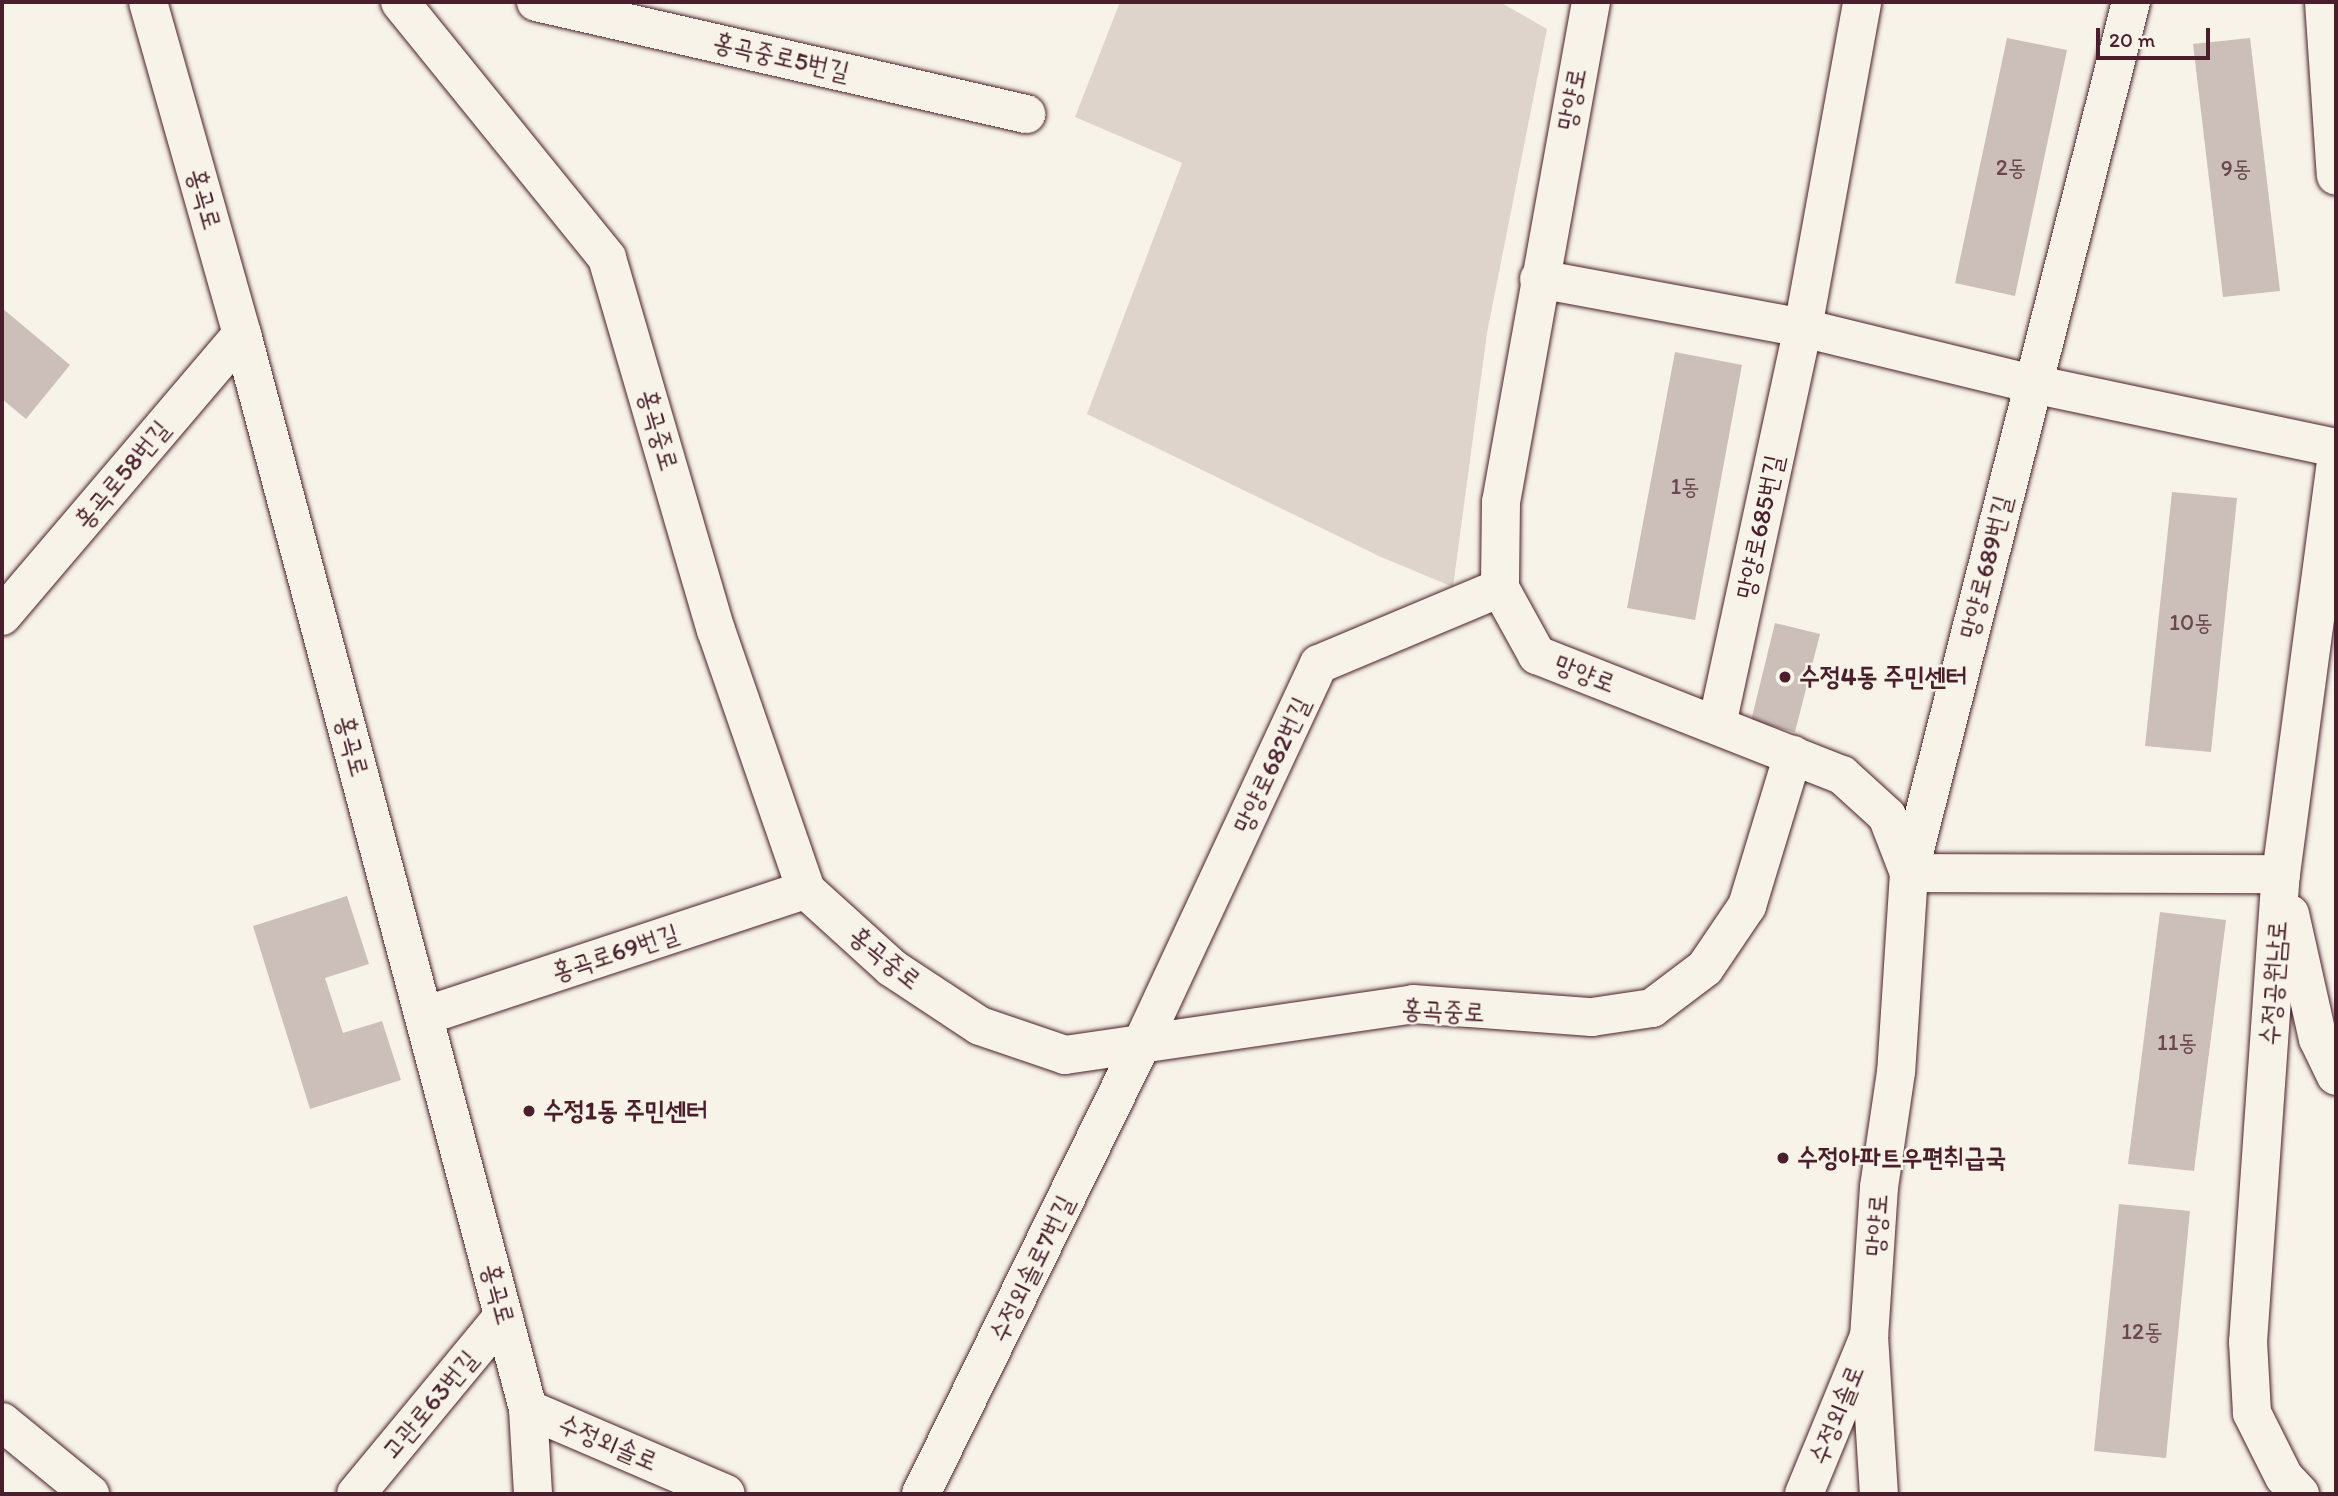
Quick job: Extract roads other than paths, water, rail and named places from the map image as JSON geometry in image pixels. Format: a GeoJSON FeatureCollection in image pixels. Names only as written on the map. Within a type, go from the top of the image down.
{"type":"FeatureCollection","features":[{"type":"Feature","properties":{"kind":"street","name":"홍곡로"},"geometry":{"type":"LineString","coordinates":[[148,2],[242,334],[528,1409],[533,1494]]}},
{"type":"Feature","properties":{"kind":"street","name":"홍곡중로"},"geometry":{"type":"LineString","coordinates":[[400,2],[607,258],[716,630],[806,890],[892,968],[980,1026],[1065,1055],[1413,1004],[1592,1017],[1651,1008],[1705,968],[1747,906],[1793,755]]}},
{"type":"Feature","properties":{"kind":"street","name":"홍곡중로5번길"},"geometry":{"type":"LineString","coordinates":[[536,2],[1026,114]]}},
{"type":"Feature","properties":{"kind":"street","name":"망양로"},"geometry":{"type":"LineString","coordinates":[[1591,2],[1539,279],[1501,502],[1500,588],[1537,655],[1842,775],[1887,816],[1909,873],[1896,1072],[1879,1187],[1869,1336],[1880,1494]]}},
{"type":"Feature","properties":{"kind":"street","name":"망양로685번길"},"geometry":{"type":"LineString","coordinates":[[1717,725],[1803,328],[1862,2]]}},
{"type":"Feature","properties":{"kind":"street","name":"망양로689번길"},"geometry":{"type":"LineString","coordinates":[[1909,873],[2131,2]]}},
{"type":"Feature","properties":{"kind":"street"},"geometry":{"type":"LineString","coordinates":[[2336,4],[2326,2],[2336,176]]}},
{"type":"Feature","properties":{"kind":"street"},"geometry":{"type":"LineString","coordinates":[[1539,279],[1803,328],[2033,384],[2336,448]]}},
{"type":"Feature","properties":{"kind":"street","name":"홍곡로58번길"},"geometry":{"type":"LineString","coordinates":[[2,616],[242,334]]}},
{"type":"Feature","properties":{"kind":"street","name":"수정공원남로"},"geometry":{"type":"LineString","coordinates":[[2300,1494],[2284,1478],[2252,1413],[2248,1342],[2281,874],[2336,460]]}},
{"type":"Feature","properties":{"kind":"street","name":"망양로682번길"},"geometry":{"type":"LineString","coordinates":[[1142,1044],[1319,664],[1500,588]]}},
{"type":"Feature","properties":{"kind":"street"},"geometry":{"type":"LineString","coordinates":[[1909,873],[2281,874],[2318,1039],[2336,1076]]}},
{"type":"Feature","properties":{"kind":"street","name":"홍곡로69번길"},"geometry":{"type":"LineString","coordinates":[[424,1016],[806,890]]}},
{"type":"Feature","properties":{"kind":"street","name":"수정외솔로7번길"},"geometry":{"type":"LineString","coordinates":[[921,1494],[1142,1044]]}},
{"type":"Feature","properties":{"kind":"street","name":"고관로63번길"},"geometry":{"type":"LineString","coordinates":[[356,1494],[503,1316]]}},
{"type":"Feature","properties":{"kind":"street","name":"수정외솔로"},"geometry":{"type":"LineString","coordinates":[[1804,1494],[1869,1336]]}},
{"type":"Feature","properties":{"kind":"street","name":"수정외솔로"},"geometry":{"type":"LineString","coordinates":[[528,1409],[726,1494]]}},
{"type":"Feature","properties":{"kind":"street"},"geometry":{"type":"LineString","coordinates":[[2,1422],[90,1494]]}},
{"type":"Feature","properties":{"kind":"place","name":"수정4동 주민센터"},"geometry":{"type":"Point","coordinates":[1785,677]}},
{"type":"Feature","properties":{"kind":"place","name":"수정1동 주민센터"},"geometry":{"type":"Point","coordinates":[529,1111]}},
{"type":"Feature","properties":{"kind":"place","name":"수정아파트우편취급국"},"geometry":{"type":"Point","coordinates":[1783,1158]}}]}
